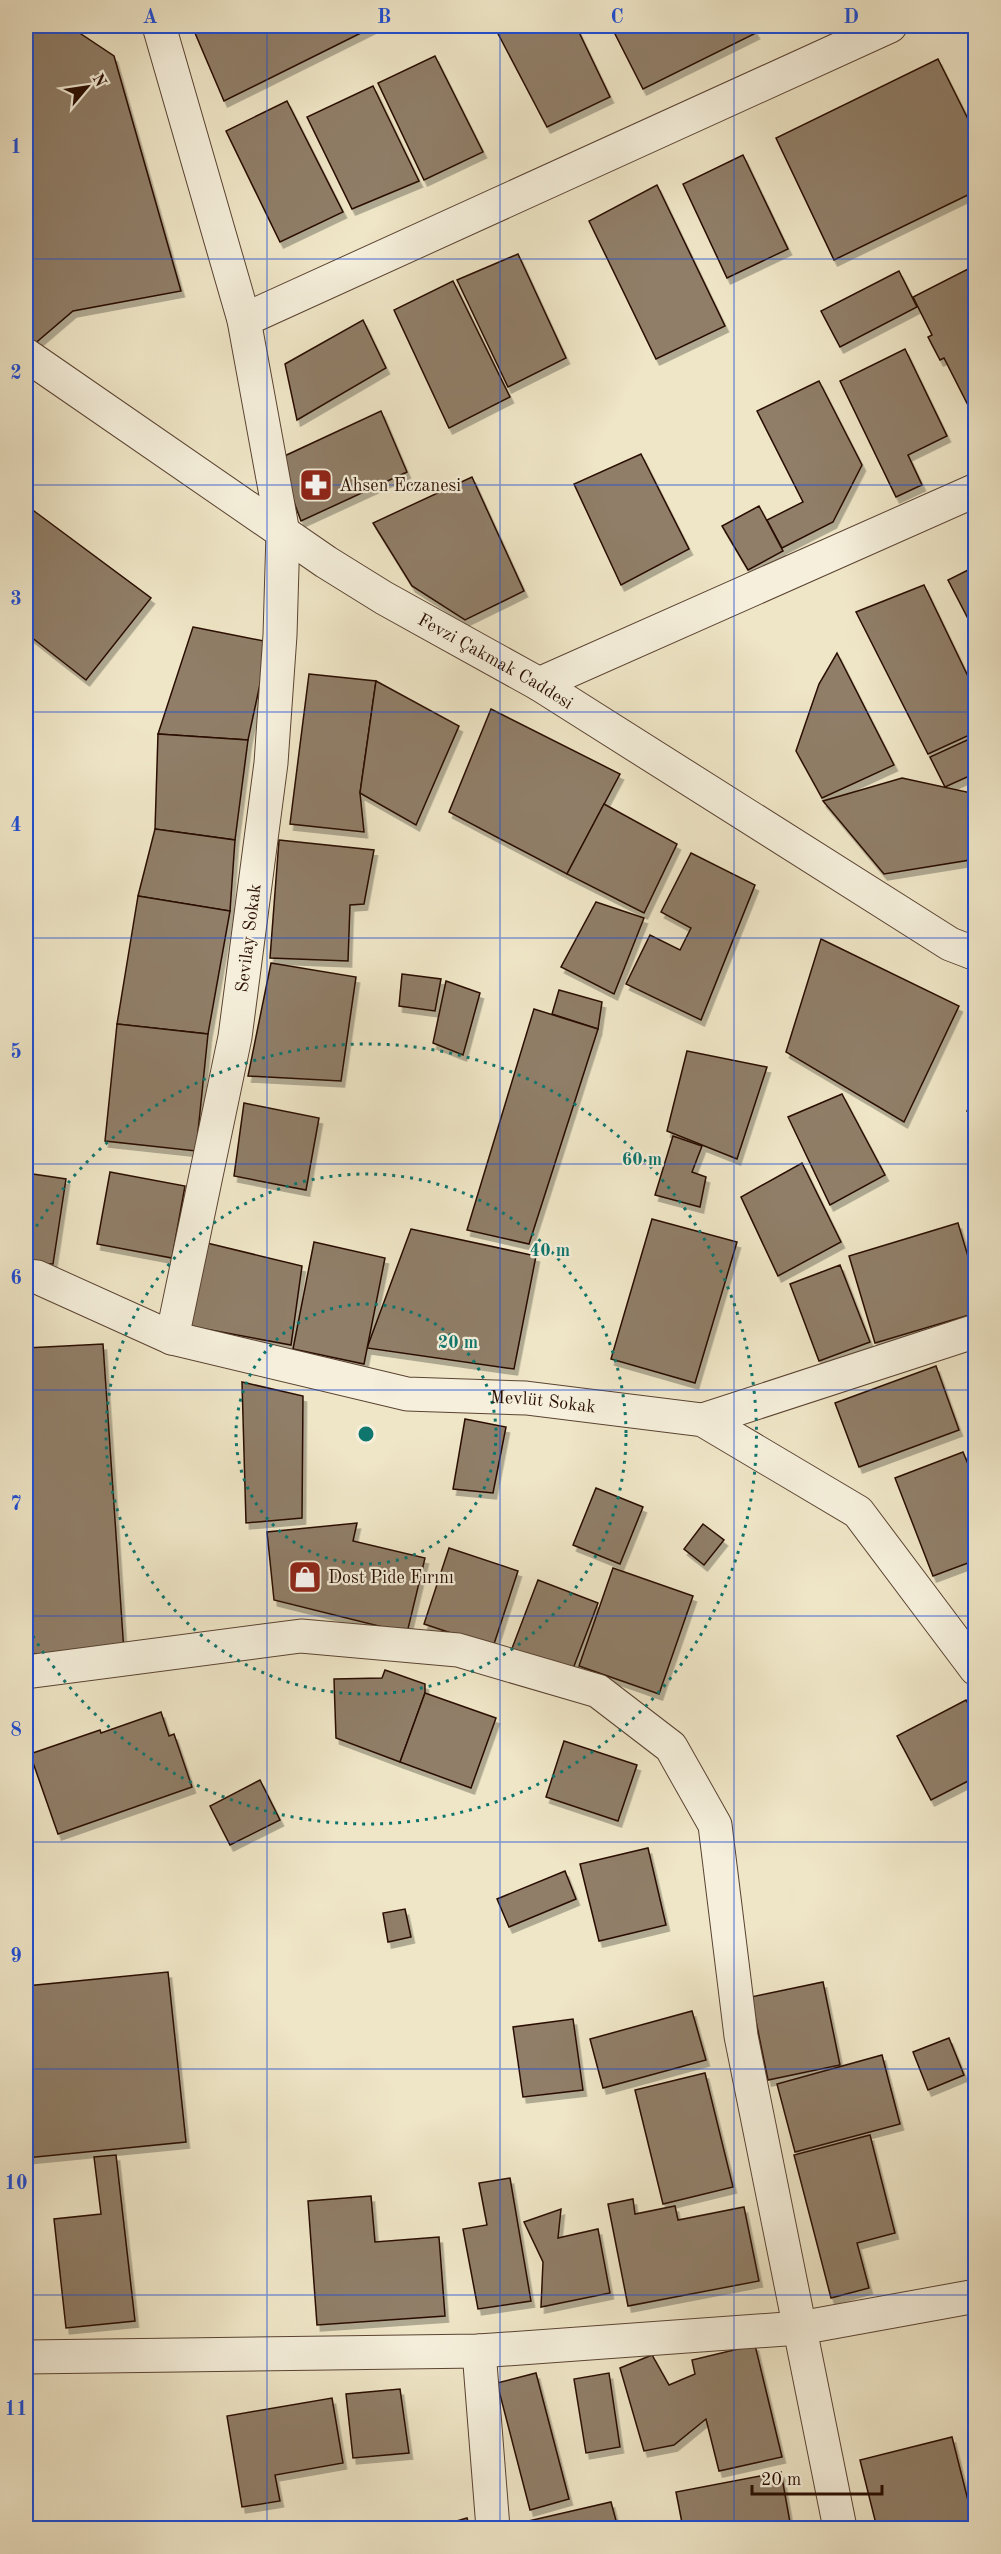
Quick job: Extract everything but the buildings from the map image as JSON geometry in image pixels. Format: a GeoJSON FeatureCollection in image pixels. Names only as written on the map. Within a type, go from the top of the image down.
{"type":"FeatureCollection","features":[{"type":"Feature","properties":{"kind":"street","name":"Sevilay Sokak"},"geometry":{"type":"LineString","coordinates":[[159,26],[244,320],[283,533],[280,635],[271,763],[235,1038],[172,1338]]}},
{"type":"Feature","properties":{"kind":"street"},"geometry":{"type":"LineString","coordinates":[[244,320],[890,26]]}},
{"type":"Feature","properties":{"kind":"street","name":"Fevzi Çakmak Caddesi"},"geometry":{"type":"LineString","coordinates":[[26,355],[283,533],[384,598],[539,684],[967,943]]}},
{"type":"Feature","properties":{"kind":"street"},"geometry":{"type":"LineString","coordinates":[[539,684],[975,490]]}},
{"type":"Feature","properties":{"kind":"street","name":"Mevlüt Sokak"},"geometry":{"type":"LineString","coordinates":[[26,1276],[37,1277],[172,1338],[407,1394],[526,1398],[703,1420],[858,1512],[975,1669]]}},
{"type":"Feature","properties":{"kind":"street"},"geometry":{"type":"LineString","coordinates":[[703,1420],[975,1331]]}},
{"type":"Feature","properties":{"kind":"street"},"geometry":{"type":"LineString","coordinates":[[26,1672],[301,1636],[458,1650],[598,1691],[671,1747],[715,1825],[741,2036],[840,2529]]}},
{"type":"Feature","properties":{"kind":"street"},"geometry":{"type":"LineString","coordinates":[[26,2357],[479,2351],[800,2328],[975,2296]]}},
{"type":"Feature","properties":{"kind":"street"},"geometry":{"type":"LineString","coordinates":[[479,2351],[494,2529]]}},
{"type":"Feature","properties":{"kind":"place","name":"Ahsen Eczanesi"},"geometry":{"type":"Point","coordinates":[316,485]}},
{"type":"Feature","properties":{"kind":"place","name":"Dost Pide Fırını"},"geometry":{"type":"Point","coordinates":[305,1577]}}]}
